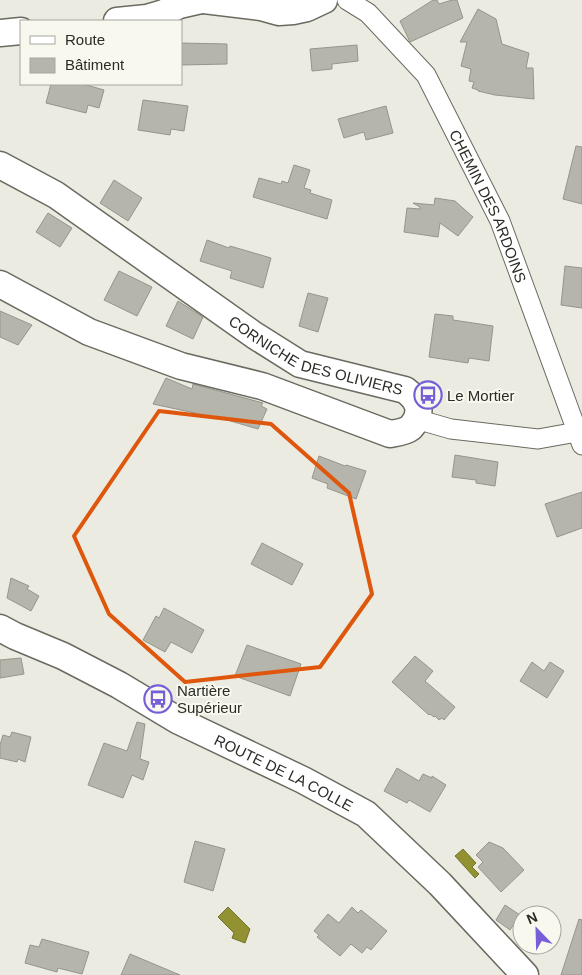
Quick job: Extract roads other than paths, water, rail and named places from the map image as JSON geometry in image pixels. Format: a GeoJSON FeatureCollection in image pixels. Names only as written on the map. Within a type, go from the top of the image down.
{"type":"FeatureCollection","features":[{"type":"Feature","properties":{"kind":"street"},"geometry":{"type":"LineString","coordinates":[[127,20],[147,18],[164,13],[190,1],[263,3],[279,12],[307,8],[324,0]]}},
{"type":"Feature","properties":{"kind":"street","name":"CHEMIN DES ARDOINS"},"geometry":{"type":"LineString","coordinates":[[347,0],[368,13],[426,75],[500,221],[580,439]]}},
{"type":"Feature","properties":{"kind":"street"},"geometry":{"type":"LineString","coordinates":[[0,34],[20,32]]}},
{"type":"Feature","properties":{"kind":"street","name":"CORNICHE DES OLIVIERS"},"geometry":{"type":"LineString","coordinates":[[0,166],[56,195],[254,335],[300,364],[405,390],[413,396],[418,405],[419,412],[416,419]]}},
{"type":"Feature","properties":{"kind":"street"},"geometry":{"type":"LineString","coordinates":[[0,284],[89,332],[181,366],[262,386],[390,434],[410,428],[416,419],[451,429],[538,439],[580,439]]}},
{"type":"Feature","properties":{"kind":"street","name":"ROUTE DE LA COLLE"},"geometry":{"type":"LineString","coordinates":[[0,628],[63,656],[118,685],[179,721],[303,780],[366,814],[440,884],[524,975]]}},
{"type":"Feature","properties":{"kind":"place","name":"Le Mortier"},"geometry":{"type":"Point","coordinates":[428,395]}},
{"type":"Feature","properties":{"kind":"place","name":"Nartière Supérieur"},"geometry":{"type":"Point","coordinates":[158,699]}}]}
